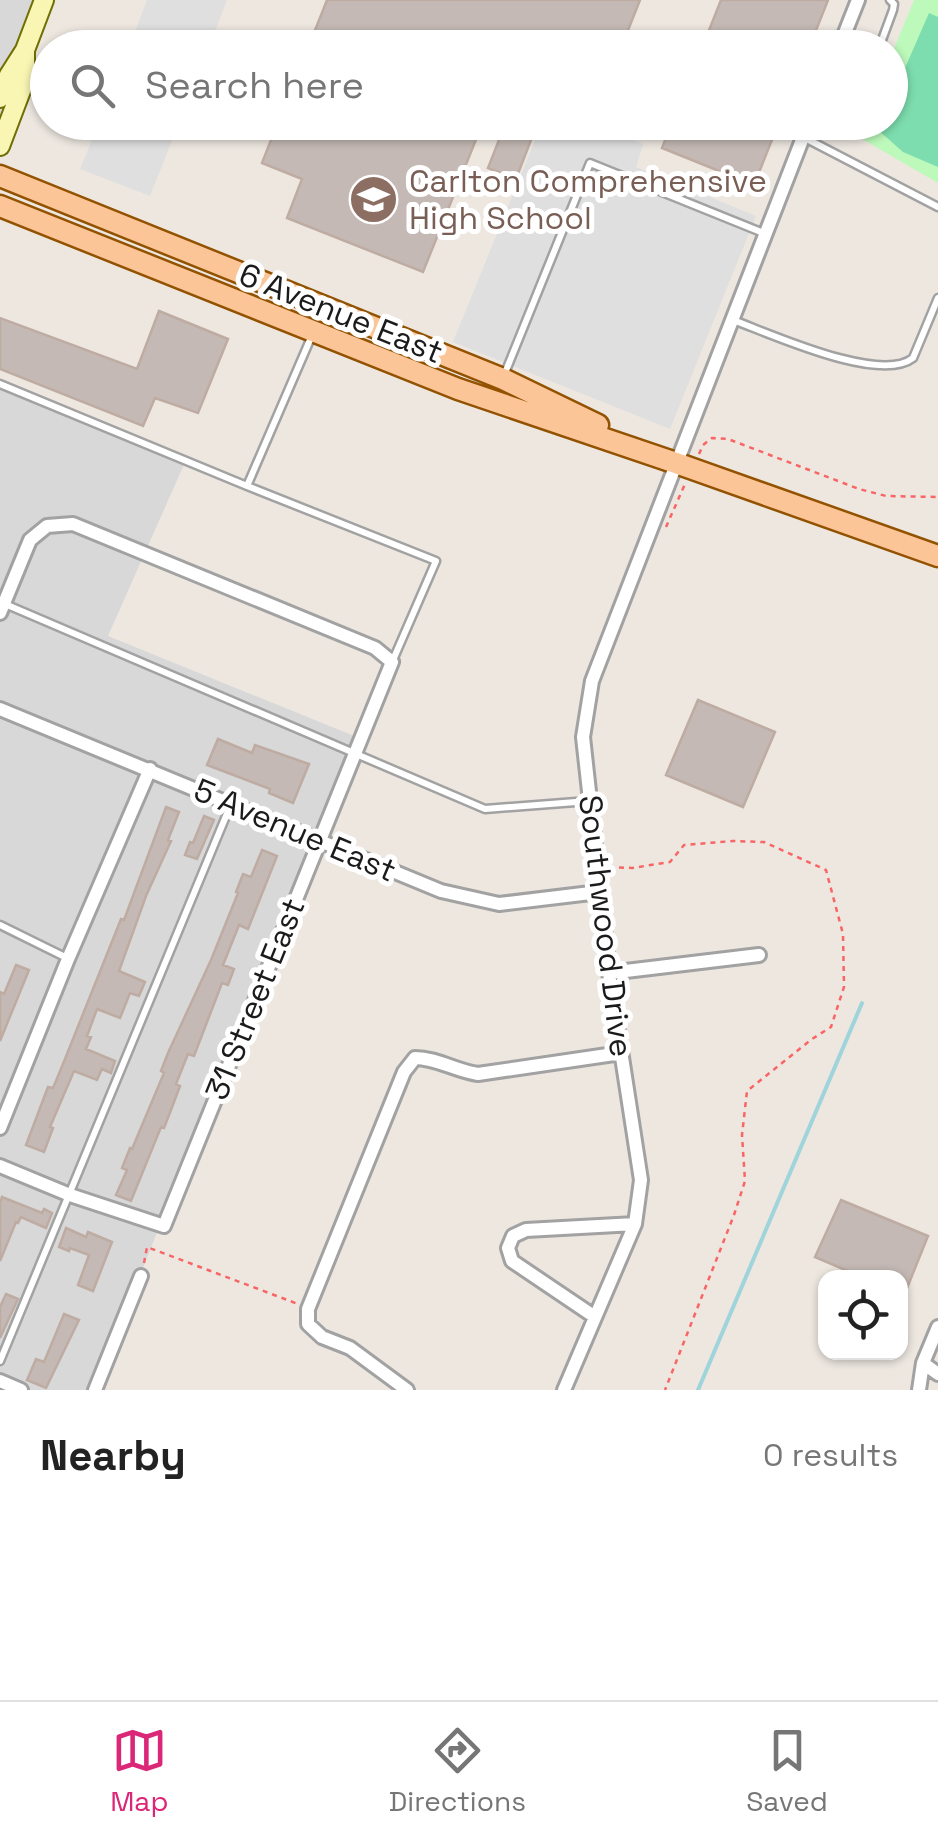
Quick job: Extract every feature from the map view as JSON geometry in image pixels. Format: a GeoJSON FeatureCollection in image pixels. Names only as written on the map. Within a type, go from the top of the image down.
{"type":"FeatureCollection","features":[{"type":"Feature","properties":{"kind":"main road"},"geometry":{"type":"LineString","coordinates":[[33,30],[44,0]]}},
{"type":"Feature","properties":{"kind":"main road"},"geometry":{"type":"LineString","coordinates":[[0,98],[30,37]]}},
{"type":"Feature","properties":{"kind":"main road"},"geometry":{"type":"LineString","coordinates":[[0,146],[25,80],[25,50]]}},
{"type":"Feature","properties":{"kind":"main road","name":"6 Avenue East"},"geometry":{"type":"LineString","coordinates":[[0,176],[503,379],[688,465]]}},
{"type":"Feature","properties":{"kind":"main road","name":"6 Avenue East"},"geometry":{"type":"LineString","coordinates":[[0,206],[186,276],[458,389],[688,465],[938,556]]}},
{"type":"Feature","properties":{"kind":"street"},"geometry":{"type":"LineString","coordinates":[[846,30],[858,0]]}},
{"type":"Feature","properties":{"kind":"street","name":"Southwood Drive"},"geometry":{"type":"LineString","coordinates":[[564,1390],[635,1224],[641,1180],[608,972],[582,737],[592,681],[688,465],[732,320],[803,140]]}},
{"type":"Feature","properties":{"kind":"street"},"geometry":{"type":"LineString","coordinates":[[2,608],[30,540],[47,526],[73,524],[375,648],[392,662]]}},
{"type":"Feature","properties":{"kind":"street","name":"31 Street East"},"geometry":{"type":"LineString","coordinates":[[70,1195],[164,1226],[392,662]]}},
{"type":"Feature","properties":{"kind":"street","name":"5 Avenue East"},"geometry":{"type":"LineString","coordinates":[[0,708],[441,891],[499,904],[599,892]]}},
{"type":"Feature","properties":{"kind":"street"},"geometry":{"type":"LineString","coordinates":[[0,1128],[150,769]]}},
{"type":"Feature","properties":{"kind":"street"},"geometry":{"type":"LineString","coordinates":[[608,972],[759,956]]}},
{"type":"Feature","properties":{"kind":"street"},"geometry":{"type":"LineString","coordinates":[[407,1390],[350,1348],[322,1337],[308,1324],[308,1308],[404,1072],[415,1058],[429,1058],[458,1071],[478,1074],[621,1053]]}},
{"type":"Feature","properties":{"kind":"street"},"geometry":{"type":"LineString","coordinates":[[0,1166],[70,1195]]}},
{"type":"Feature","properties":{"kind":"street"},"geometry":{"type":"LineString","coordinates":[[596,1317],[512,1261],[508,1248],[513,1236],[526,1230],[635,1224]]}},
{"type":"Feature","properties":{"kind":"street"},"geometry":{"type":"LineString","coordinates":[[95,1390],[142,1276]]}},
{"type":"Feature","properties":{"kind":"street"},"geometry":{"type":"LineString","coordinates":[[920,1390],[923,1363],[938,1327]]}},
{"type":"Feature","properties":{"kind":"street"},"geometry":{"type":"LineString","coordinates":[[923,1363],[938,1374]]}},
{"type":"Feature","properties":{"kind":"street"},"geometry":{"type":"LineString","coordinates":[[0,1381],[21,1390]]}},
{"type":"Feature","properties":{"kind":"lane"},"geometry":{"type":"LineString","coordinates":[[886,30],[894,10],[890,0]]}},
{"type":"Feature","properties":{"kind":"lane"},"geometry":{"type":"LineString","coordinates":[[808,140],[938,207]]}},
{"type":"Feature","properties":{"kind":"lane"},"geometry":{"type":"LineString","coordinates":[[503,379],[590,163],[766,234]]}},
{"type":"Feature","properties":{"kind":"lane"},"geometry":{"type":"LineString","coordinates":[[184,260],[211,260]]}},
{"type":"Feature","properties":{"kind":"lane"},"geometry":{"type":"LineString","coordinates":[[732,320],[850,362],[906,364],[913,358],[938,298]]}},
{"type":"Feature","properties":{"kind":"lane"},"geometry":{"type":"LineString","coordinates":[[247,486],[314,332]]}},
{"type":"Feature","properties":{"kind":"lane"},"geometry":{"type":"LineString","coordinates":[[458,389],[475,384],[476,368]]}},
{"type":"Feature","properties":{"kind":"lane"},"geometry":{"type":"LineString","coordinates":[[0,384],[436,561],[392,662]]}},
{"type":"Feature","properties":{"kind":"lane"},"geometry":{"type":"LineString","coordinates":[[2,608],[485,809],[589,800]]}},
{"type":"Feature","properties":{"kind":"lane"},"geometry":{"type":"LineString","coordinates":[[0,1361],[232,803]]}},
{"type":"Feature","properties":{"kind":"lane"},"geometry":{"type":"LineString","coordinates":[[0,925],[68,958]]}},
{"type":"Feature","properties":{"kind":"path"},"geometry":{"type":"LineString","coordinates":[[662,537],[688,465],[712,438],[728,439],[859,489],[886,496],[938,497]]}},
{"type":"Feature","properties":{"kind":"path"},"geometry":{"type":"LineString","coordinates":[[607,867],[670,862],[684,845],[764,842],[826,870],[843,934],[844,987],[831,1027],[747,1092],[742,1135],[745,1180],[664,1390]]}},
{"type":"Feature","properties":{"kind":"path"},"geometry":{"type":"LineString","coordinates":[[142,1276],[147,1247],[308,1308]]}},
{"type":"Feature","properties":{"kind":"shaded area"},"geometry":{"type":"Polygon","coordinates":[[[0,0],[50,0],[38,30],[30,30],[30,51],[0,127],[0,0]]]}},
{"type":"Feature","properties":{"kind":"shaded area"},"geometry":{"type":"Polygon","coordinates":[[[147,0],[227,0],[216,30],[136,30],[147,0]]]}},
{"type":"Feature","properties":{"kind":"shaded area"},"geometry":{"type":"Polygon","coordinates":[[[92,140],[172,140],[150,196],[80,169],[92,140]]]}},
{"type":"Feature","properties":{"kind":"shaded area"},"geometry":{"type":"Polygon","coordinates":[[[535,140],[633,140],[643,144],[636,167],[756,216],[670,429],[453,342],[535,140]]]}},
{"type":"Feature","properties":{"kind":"shaded area"},"geometry":{"type":"Polygon","coordinates":[[[0,388],[186,460],[108,636],[364,740],[94,1390],[0,1390],[0,388]]]}},
{"type":"Feature","properties":{"kind":"green space"},"geometry":{"type":"Polygon","coordinates":[[[914,0],[938,0],[938,183],[864,140],[908,140],[908,30],[902,30],[914,0]]]}},
{"type":"Feature","properties":{"kind":"green space"},"geometry":{"type":"Polygon","coordinates":[[[929,13],[938,17],[938,167],[903,152],[889,140],[908,140],[908,61],[929,13]]]}},
{"type":"Feature","properties":{"kind":"building"},"geometry":{"type":"Polygon","coordinates":[[[327,0],[640,0],[628,30],[315,30],[327,0]]]}},
{"type":"Feature","properties":{"kind":"building"},"geometry":{"type":"Polygon","coordinates":[[[721,0],[828,0],[816,30],[709,30],[721,0]]]}},
{"type":"Feature","properties":{"kind":"building","name":"Carlton Comprehensive High School"},"geometry":{"type":"Polygon","coordinates":[[[271,140],[476,140],[423,272],[287,218],[302,179],[262,163],[271,140]]]}},
{"type":"Feature","properties":{"kind":"building","name":"Carlton Comprehensive High School"},"geometry":{"type":"Polygon","coordinates":[[[499,140],[531,140],[516,179],[488,168],[499,140]]]}},
{"type":"Feature","properties":{"kind":"building"},"geometry":{"type":"Polygon","coordinates":[[[665,140],[772,140],[754,185],[662,148],[665,140]]]}},
{"type":"Feature","properties":{"kind":"building"},"geometry":{"type":"Polygon","coordinates":[[[159,311],[228,339],[198,413],[155,398],[143,426],[0,369],[0,318],[137,369],[159,311]]]}},
{"type":"Feature","properties":{"kind":"building"},"geometry":{"type":"Polygon","coordinates":[[[698,700],[775,732],[743,807],[666,775],[698,700]]]}},
{"type":"Feature","properties":{"kind":"building"},"geometry":{"type":"Polygon","coordinates":[[[218,739],[252,753],[255,745],[309,764],[293,803],[269,793],[270,789],[207,765],[218,739]]]}},
{"type":"Feature","properties":{"kind":"building"},"geometry":{"type":"Polygon","coordinates":[[[166,807],[179,812],[168,840],[171,841],[119,971],[145,982],[139,996],[130,993],[120,1018],[97,1009],[86,1049],[115,1061],[111,1073],[102,1069],[97,1080],[74,1071],[50,1127],[53,1128],[44,1152],[26,1145],[121,919],[124,920],[166,807]]]}},
{"type":"Feature","properties":{"kind":"building"},"geometry":{"type":"Polygon","coordinates":[[[204,816],[214,820],[197,859],[185,855],[204,816]]]}},
{"type":"Feature","properties":{"kind":"building"},"geometry":{"type":"Polygon","coordinates":[[[262,850],[277,856],[248,929],[239,925],[223,965],[234,969],[228,985],[222,983],[194,1056],[188,1054],[171,1110],[131,1201],[116,1195],[127,1170],[122,1168],[211,960],[243,874],[251,877],[262,850]]]}},
{"type":"Feature","properties":{"kind":"building"},"geometry":{"type":"Polygon","coordinates":[[[16,965],[29,970],[0,1041],[0,992],[4,994],[16,965]]]}},
{"type":"Feature","properties":{"kind":"building"},"geometry":{"type":"Polygon","coordinates":[[[2,1197],[42,1213],[44,1209],[52,1213],[46,1228],[21,1217],[0,1261],[0,1203],[2,1197]]]}},
{"type":"Feature","properties":{"kind":"building"},"geometry":{"type":"Polygon","coordinates":[[[841,1200],[928,1236],[908,1286],[908,1270],[845,1270],[815,1257],[841,1200]]]}},
{"type":"Feature","properties":{"kind":"building"},"geometry":{"type":"Polygon","coordinates":[[[66,1228],[112,1242],[93,1291],[78,1285],[89,1255],[59,1247],[66,1228]]]}},
{"type":"Feature","properties":{"kind":"building"},"geometry":{"type":"Polygon","coordinates":[[[6,1294],[18,1299],[0,1338],[0,1307],[6,1294]]]}},
{"type":"Feature","properties":{"kind":"building"},"geometry":{"type":"Polygon","coordinates":[[[64,1314],[79,1320],[46,1388],[27,1380],[36,1359],[44,1362],[64,1314]]]}},
{"type":"Feature","properties":{"kind":"waterway"},"geometry":{"type":"LineString","coordinates":[[698,1390],[862,1003]]}},
{"type":"Feature","properties":{"kind":"place","name":"Carlton Comprehensive High School"},"geometry":{"type":"Point","coordinates":[374,199]}}]}
